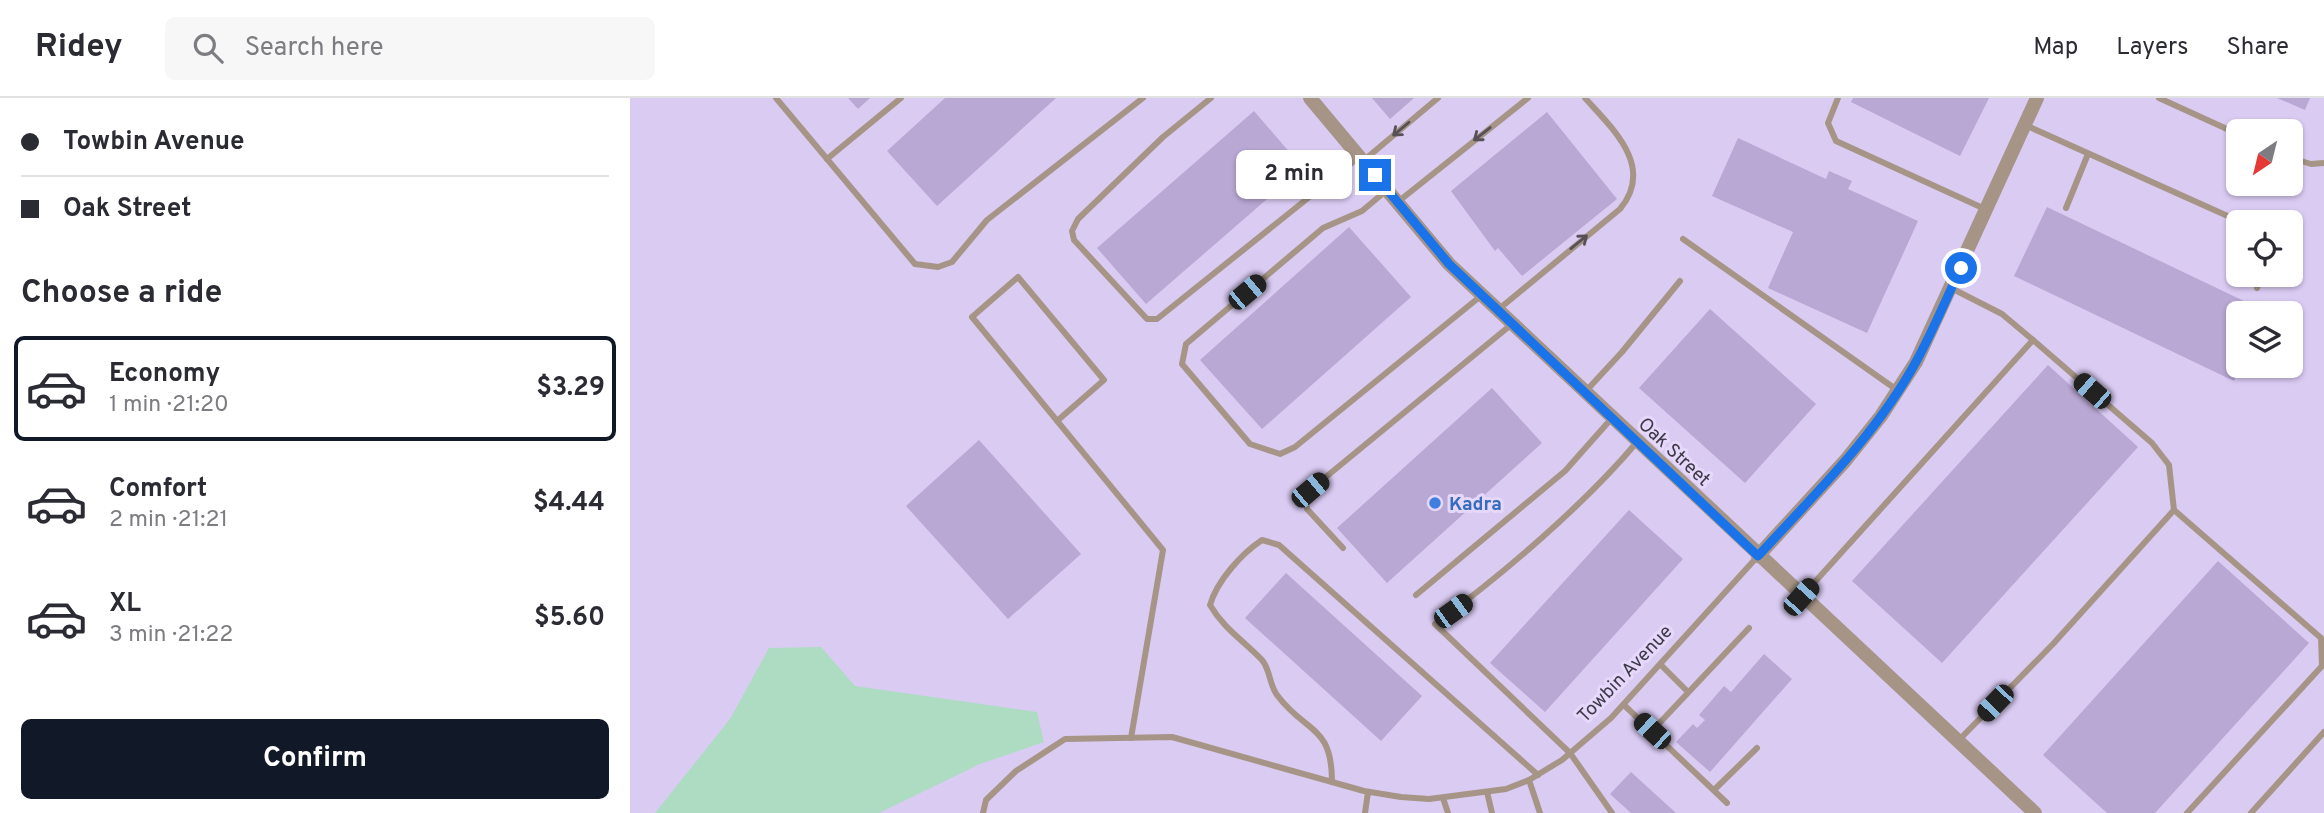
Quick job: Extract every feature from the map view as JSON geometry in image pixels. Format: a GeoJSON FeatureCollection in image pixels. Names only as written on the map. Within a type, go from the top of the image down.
{"type":"FeatureCollection","features":[{"type":"Feature","properties":{"kind":"street","name":"Oak Street"},"geometry":{"type":"LineString","coordinates":[[1310,98],[1449,264],[1801,597],[2035,813]]}},
{"type":"Feature","properties":{"kind":"street","name":"Towbin Avenue"},"geometry":{"type":"LineString","coordinates":[[1758,556],[1845,461],[1916,362],[2037,98]]}},
{"type":"Feature","properties":{"kind":"lane"},"geometry":{"type":"LineString","coordinates":[[776,98],[915,264],[938,267],[952,262],[987,220],[1143,98]]}},
{"type":"Feature","properties":{"kind":"lane"},"geometry":{"type":"LineString","coordinates":[[827,159],[901,98]]}},
{"type":"Feature","properties":{"kind":"lane"},"geometry":{"type":"LineString","coordinates":[[1211,98],[1163,137],[1078,219],[1072,231],[1074,240],[1147,319],[1157,319],[1438,98]]}},
{"type":"Feature","properties":{"kind":"lane"},"geometry":{"type":"LineString","coordinates":[[1398,203],[1528,98]]}},
{"type":"Feature","properties":{"kind":"lane"},"geometry":{"type":"LineString","coordinates":[[1497,310],[1620,209],[1632,188],[1634,175],[1625,143],[1586,98]]}},
{"type":"Feature","properties":{"kind":"lane"},"geometry":{"type":"LineString","coordinates":[[1838,98],[1828,123],[1836,141],[1987,210]]}},
{"type":"Feature","properties":{"kind":"lane"},"geometry":{"type":"LineString","coordinates":[[2159,98],[2226,129]]}},
{"type":"Feature","properties":{"kind":"lane"},"geometry":{"type":"LineString","coordinates":[[2025,125],[2226,215]]}},
{"type":"Feature","properties":{"kind":"lane"},"geometry":{"type":"LineString","coordinates":[[2066,208],[2088,154]]}},
{"type":"Feature","properties":{"kind":"lane"},"geometry":{"type":"LineString","coordinates":[[2303,162],[2324,163]]}},
{"type":"Feature","properties":{"kind":"lane"},"geometry":{"type":"LineString","coordinates":[[1387,190],[1362,211],[1323,228],[1186,344],[1182,364],[1250,444],[1280,454],[1295,447],[1482,295]]}},
{"type":"Feature","properties":{"kind":"lane"},"geometry":{"type":"LineString","coordinates":[[1683,239],[1897,390]]}},
{"type":"Feature","properties":{"kind":"lane"},"geometry":{"type":"LineString","coordinates":[[1057,421],[1104,380],[1018,277],[972,317],[1057,421],[1163,550],[1131,738]]}},
{"type":"Feature","properties":{"kind":"lane"},"geometry":{"type":"LineString","coordinates":[[1584,392],[1680,281]]}},
{"type":"Feature","properties":{"kind":"lane"},"geometry":{"type":"LineString","coordinates":[[1951,288],[2002,314],[2152,443],[2169,465],[2174,510],[2321,638],[2322,666],[2187,813]]}},
{"type":"Feature","properties":{"kind":"lane"},"geometry":{"type":"LineString","coordinates":[[1343,548],[1307,509],[1305,499],[1310,490],[1512,324]]}},
{"type":"Feature","properties":{"kind":"lane"},"geometry":{"type":"LineString","coordinates":[[1801,597],[2033,340]]}},
{"type":"Feature","properties":{"kind":"lane"},"geometry":{"type":"LineString","coordinates":[[1416,594],[1565,471],[1612,418]]}},
{"type":"Feature","properties":{"kind":"lane"},"geometry":{"type":"LineString","coordinates":[[1612,813],[1570,753],[1435,624],[1471,598],[1580,501],[1637,442]]}},
{"type":"Feature","properties":{"kind":"lane"},"geometry":{"type":"LineString","coordinates":[[1957,742],[2053,644],[2174,510]]}},
{"type":"Feature","properties":{"kind":"lane"},"geometry":{"type":"LineString","coordinates":[[1332,782],[1332,757],[1326,742],[1282,701],[1271,684],[1263,660],[1220,622],[1210,605],[1214,593],[1249,548],[1262,540],[1279,545],[1538,775]]}},
{"type":"Feature","properties":{"kind":"lane","name":"Towbin Avenue"},"geometry":{"type":"LineString","coordinates":[[984,813],[985,800],[1016,771],[1065,739],[1172,737],[1368,792],[1415,798],[1443,798],[1487,792],[1529,780],[1570,753],[1624,705],[1758,556]]}},
{"type":"Feature","properties":{"kind":"lane"},"geometry":{"type":"LineString","coordinates":[[1652,731],[1749,628]]}},
{"type":"Feature","properties":{"kind":"lane"},"geometry":{"type":"LineString","coordinates":[[1661,665],[1688,692]]}},
{"type":"Feature","properties":{"kind":"lane"},"geometry":{"type":"LineString","coordinates":[[1624,705],[1727,803]]}},
{"type":"Feature","properties":{"kind":"lane"},"geometry":{"type":"LineString","coordinates":[[2251,813],[2324,732]]}},
{"type":"Feature","properties":{"kind":"lane"},"geometry":{"type":"LineString","coordinates":[[1714,790],[1757,748]]}},
{"type":"Feature","properties":{"kind":"lane"},"geometry":{"type":"LineString","coordinates":[[1529,780],[1540,813]]}},
{"type":"Feature","properties":{"kind":"lane"},"geometry":{"type":"LineString","coordinates":[[1365,813],[1368,792]]}},
{"type":"Feature","properties":{"kind":"lane"},"geometry":{"type":"LineString","coordinates":[[1487,792],[1492,813]]}},
{"type":"Feature","properties":{"kind":"lane"},"geometry":{"type":"LineString","coordinates":[[1443,798],[1448,813]]}},
{"type":"Feature","properties":{"kind":"shaded area"},"geometry":{"type":"Polygon","coordinates":[[[630,98],[2324,98],[2324,813],[630,813],[630,98]]]}},
{"type":"Feature","properties":{"kind":"green space"},"geometry":{"type":"Polygon","coordinates":[[[821,647],[855,686],[1037,712],[1044,742],[980,764],[879,813],[655,813],[730,719],[769,648],[821,647]]]}},
{"type":"Feature","properties":{"kind":"building"},"geometry":{"type":"Polygon","coordinates":[[[848,98],[870,98],[858,109],[848,98]]]}},
{"type":"Feature","properties":{"kind":"building"},"geometry":{"type":"Polygon","coordinates":[[[945,98],[1056,98],[937,206],[887,151],[945,98]]]}},
{"type":"Feature","properties":{"kind":"building"},"geometry":{"type":"Polygon","coordinates":[[[1372,98],[1414,98],[1390,119],[1372,98]]]}},
{"type":"Feature","properties":{"kind":"building"},"geometry":{"type":"Polygon","coordinates":[[[1853,98],[1989,98],[1960,156],[1851,102],[1853,98]]]}},
{"type":"Feature","properties":{"kind":"building"},"geometry":{"type":"Polygon","coordinates":[[[2277,98],[2310,98],[2305,110],[2277,98]]]}},
{"type":"Feature","properties":{"kind":"building"},"geometry":{"type":"Polygon","coordinates":[[[1254,111],[1303,168],[1146,304],[1097,248],[1254,111]]]}},
{"type":"Feature","properties":{"kind":"building"},"geometry":{"type":"Polygon","coordinates":[[[1547,112],[1617,199],[1522,276],[1498,248],[1495,251],[1451,191],[1547,112]]]}},
{"type":"Feature","properties":{"kind":"building"},"geometry":{"type":"Polygon","coordinates":[[[1738,138],[1826,179],[1829,171],[1852,181],[1848,189],[1918,221],[1867,333],[1768,288],[1793,232],[1712,196],[1738,138]]]}},
{"type":"Feature","properties":{"kind":"building"},"geometry":{"type":"Polygon","coordinates":[[[2047,207],[2244,301],[2226,301],[2226,377],[2014,276],[2047,207]]]}},
{"type":"Feature","properties":{"kind":"building"},"geometry":{"type":"Polygon","coordinates":[[[1349,227],[1411,297],[1262,429],[1200,360],[1349,227]]]}},
{"type":"Feature","properties":{"kind":"building"},"geometry":{"type":"Polygon","coordinates":[[[1710,309],[1816,404],[1745,483],[1639,388],[1710,309]]]}},
{"type":"Feature","properties":{"kind":"building"},"geometry":{"type":"Polygon","coordinates":[[[2048,365],[2138,447],[1942,663],[1852,581],[2048,365]]]}},
{"type":"Feature","properties":{"kind":"building"},"geometry":{"type":"Polygon","coordinates":[[[1492,388],[1542,443],[1387,583],[1337,528],[1492,388]]]}},
{"type":"Feature","properties":{"kind":"building"},"geometry":{"type":"Polygon","coordinates":[[[979,440],[1081,554],[1008,619],[906,506],[979,440]]]}},
{"type":"Feature","properties":{"kind":"building"},"geometry":{"type":"Polygon","coordinates":[[[1629,510],[1683,559],[1545,712],[1490,663],[1629,510]]]}},
{"type":"Feature","properties":{"kind":"building"},"geometry":{"type":"Polygon","coordinates":[[[2218,561],[2309,643],[2155,813],[2107,813],[2043,755],[2218,561]]]}},
{"type":"Feature","properties":{"kind":"building"},"geometry":{"type":"Polygon","coordinates":[[[1286,573],[1422,696],[1381,741],[1245,618],[1286,573]]]}},
{"type":"Feature","properties":{"kind":"building"},"geometry":{"type":"Polygon","coordinates":[[[1764,654],[1792,679],[1710,772],[1676,742],[1693,724],[1697,728],[1705,720],[1699,715],[1724,686],[1731,692],[1764,654]]]}},
{"type":"Feature","properties":{"kind":"building"},"geometry":{"type":"Polygon","coordinates":[[[1631,772],[1676,813],[1631,813],[1610,794],[1631,772]]]}},
{"type":"Feature","properties":{"kind":"place","name":"Kadra"},"geometry":{"type":"Point","coordinates":[1435,503]}},
{"type":"Feature","properties":{"kind":"route"},"geometry":{"type":"LineString","coordinates":[[1375,175],[1449,264],[1758,556],[1845,461],[1881,415],[1916,362],[1961,268]]}}]}
